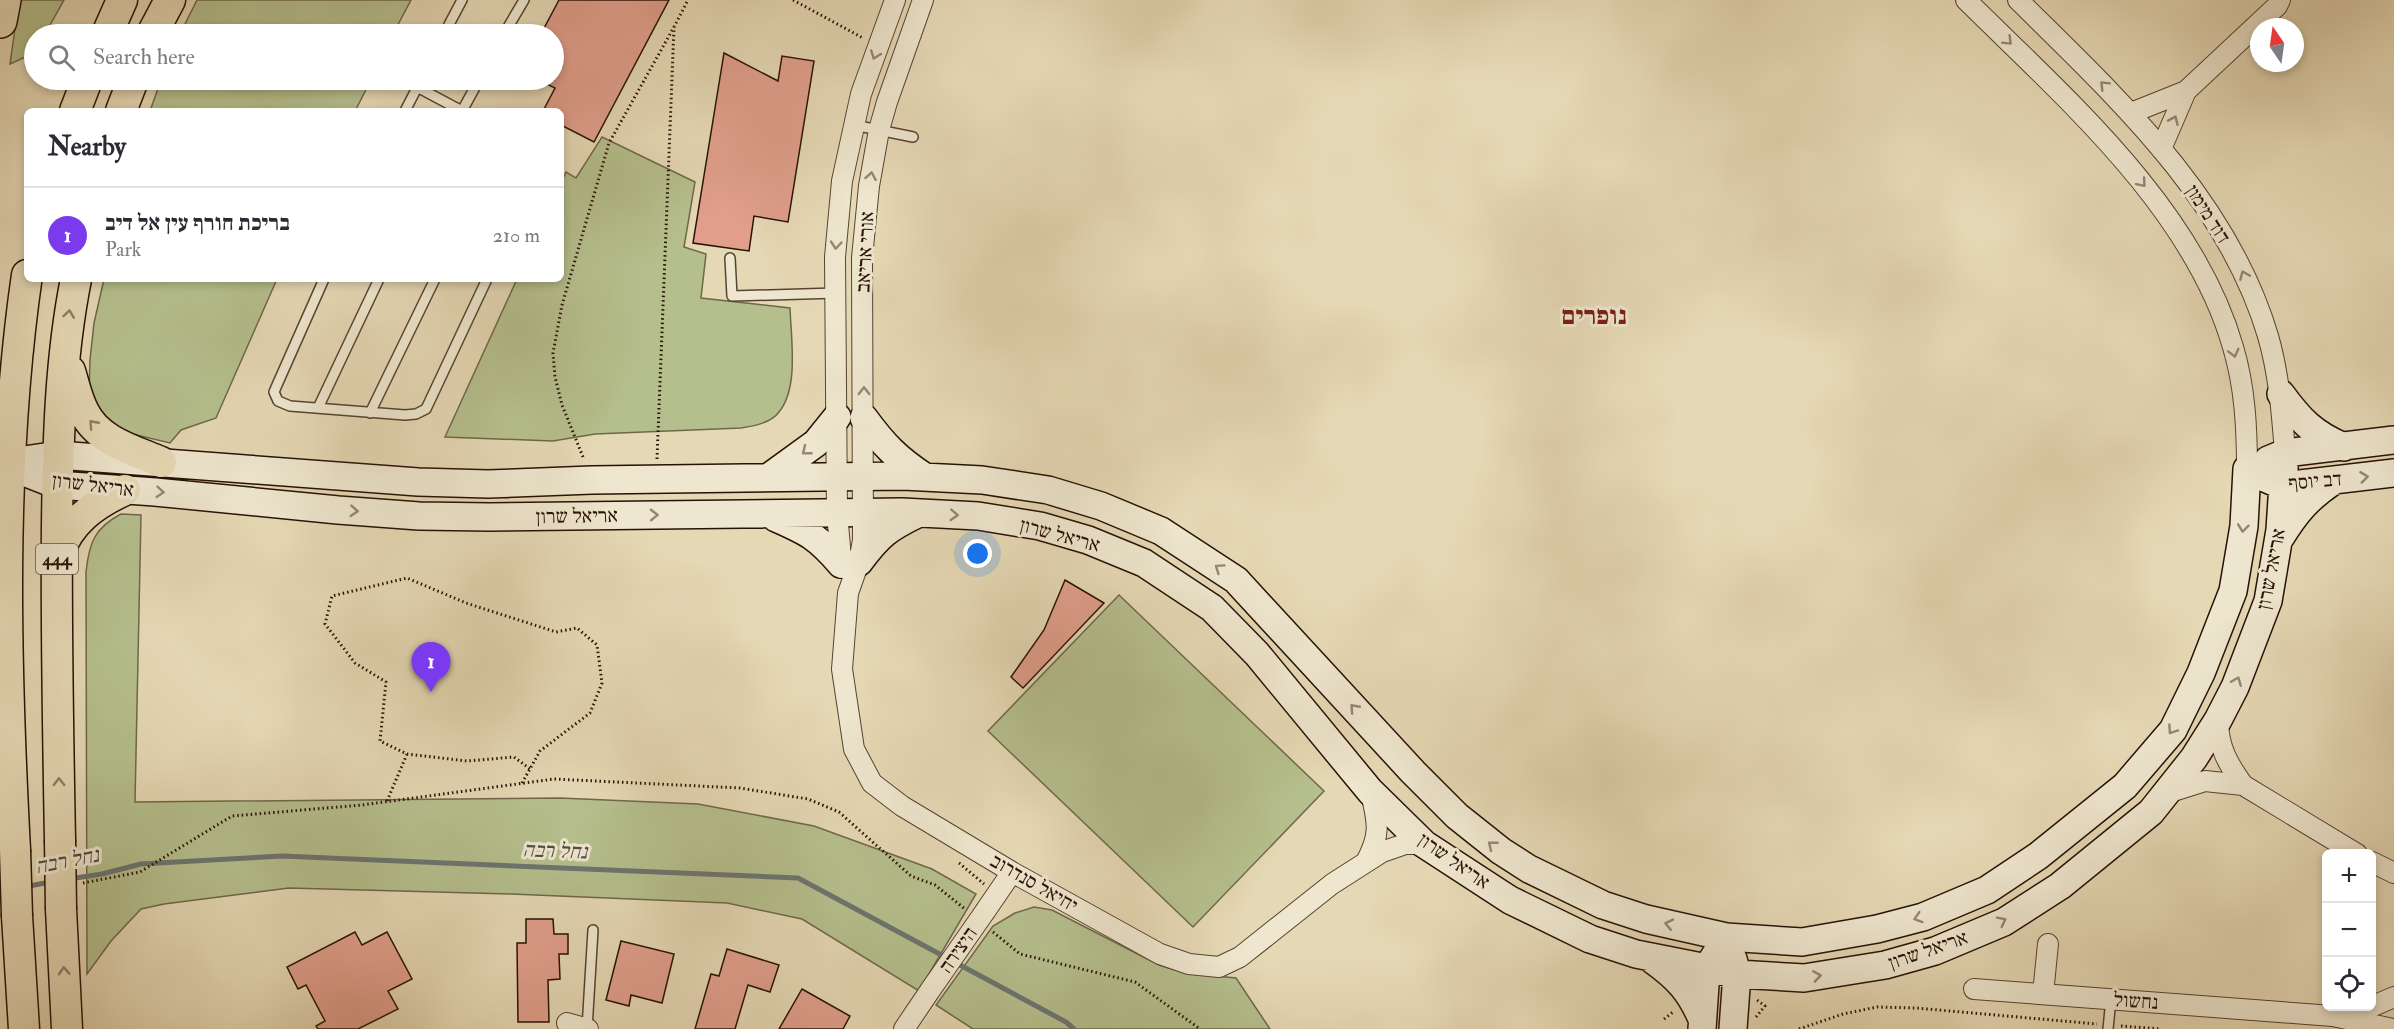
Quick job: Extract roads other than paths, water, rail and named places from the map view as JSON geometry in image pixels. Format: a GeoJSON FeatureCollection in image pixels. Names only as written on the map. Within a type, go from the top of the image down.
{"type":"FeatureCollection","features":[{"type":"Feature","properties":{"kind":"highway"},"geometry":{"type":"LineString","coordinates":[[0,21],[4,0]]}},
{"type":"Feature","properties":{"kind":"main road"},"geometry":{"type":"LineString","coordinates":[[111,24],[122,0]]}},
{"type":"Feature","properties":{"kind":"main road"},"geometry":{"type":"LineString","coordinates":[[157,24],[170,0]]}},
{"type":"Feature","properties":{"kind":"main road"},"geometry":{"type":"LineString","coordinates":[[76,108],[83,90]]}},
{"type":"Feature","properties":{"kind":"main road"},"geometry":{"type":"LineString","coordinates":[[122,108],[129,90]]}},
{"type":"Feature","properties":{"kind":"main road"},"geometry":{"type":"LineString","coordinates":[[24,1029],[0,546],[1,463],[6,398],[26,282]]}},
{"type":"Feature","properties":{"kind":"main road","name":"444"},"geometry":{"type":"LineString","coordinates":[[67,1029],[67,897],[60,840],[57,485],[65,356],[69,314],[75,282]]}},
{"type":"Feature","properties":{"kind":"main road"},"geometry":{"type":"LineString","coordinates":[[65,356],[88,419],[113,442],[161,462]]}},
{"type":"Feature","properties":{"kind":"main road"},"geometry":{"type":"LineString","coordinates":[[2281,393],[2301,420],[2322,437],[2344,447]]}},
{"type":"Feature","properties":{"kind":"main road"},"geometry":{"type":"LineString","coordinates":[[769,477],[816,443],[837,417]]}},
{"type":"Feature","properties":{"kind":"main road"},"geometry":{"type":"LineString","coordinates":[[864,418],[883,444],[900,461],[925,477]]}},
{"type":"Feature","properties":{"kind":"main road","name":"דב יוסף"},"geometry":{"type":"LineString","coordinates":[[2247,469],[2285,453],[2394,440]]}},
{"type":"Feature","properties":{"kind":"main road","name":"דוד מימון"},"geometry":{"type":"LineString","coordinates":[[2283,486],[2285,453]]}},
{"type":"Feature","properties":{"kind":"main road","name":"אריאל שרון"},"geometry":{"type":"LineString","coordinates":[[1,463],[58,455],[417,482],[488,484],[769,477],[925,477],[982,480],[1048,490],[1101,506],[1161,531],[1236,580],[1413,772],[1457,816],[1501,851],[1565,888],[1603,905],[1646,919],[1726,937],[1802,942],[1877,929],[1923,917],[1987,890],[2038,856],[2125,786],[2173,730],[2201,673],[2233,591],[2244,526],[2247,469]]}},
{"type":"Feature","properties":{"kind":"main road","name":"אריאל שרון"},"geometry":{"type":"LineString","coordinates":[[1,463],[57,485],[419,516],[919,513],[978,516],[1040,526],[1088,540],[1144,563],[1212,608],[1257,654],[1370,791],[1424,844],[1510,900],[1590,939],[1650,957],[1706,970],[1804,978],[1885,965],[1935,951],[2004,922],[2060,886],[2151,812],[2194,758],[2235,687],[2268,601],[2278,542],[2283,486]]}},
{"type":"Feature","properties":{"kind":"main road","name":"דב יוסף"},"geometry":{"type":"LineString","coordinates":[[2247,469],[2283,486],[2394,472]]}},
{"type":"Feature","properties":{"kind":"main road"},"geometry":{"type":"LineString","coordinates":[[2278,542],[2295,513],[2314,494],[2333,481]]}},
{"type":"Feature","properties":{"kind":"main road"},"geometry":{"type":"LineString","coordinates":[[57,558],[62,541],[71,527],[105,500],[125,490]]}},
{"type":"Feature","properties":{"kind":"main road"},"geometry":{"type":"LineString","coordinates":[[767,514],[803,530],[850,563],[892,526],[919,513]]}},
{"type":"Feature","properties":{"kind":"main road"},"geometry":{"type":"LineString","coordinates":[[1702,1024],[1706,970],[1726,937]]}},
{"type":"Feature","properties":{"kind":"main road"},"geometry":{"type":"LineString","coordinates":[[1726,937],[1737,974],[1733,1024]]}},
{"type":"Feature","properties":{"kind":"main road"},"geometry":{"type":"LineString","coordinates":[[1650,957],[1675,976],[1693,997],[1702,1024]]}},
{"type":"Feature","properties":{"kind":"main road"},"geometry":{"type":"LineString","coordinates":[[1733,1024],[1751,995],[1768,984],[1787,977]]}},
{"type":"Feature","properties":{"kind":"street","name":"אורי אריאב"},"geometry":{"type":"LineString","coordinates":[[837,476],[835,257],[842,182],[861,94],[895,0]]}},
{"type":"Feature","properties":{"kind":"street","name":"אורי אריאב"},"geometry":{"type":"LineString","coordinates":[[864,513],[862,258],[869,186],[879,130],[887,102],[923,0]]}},
{"type":"Feature","properties":{"kind":"street","name":"דוד מימון"},"geometry":{"type":"LineString","coordinates":[[1966,0],[2104,137],[2152,195],[2185,242],[2209,285],[2233,346],[2245,399],[2247,469]]}},
{"type":"Feature","properties":{"kind":"street","name":"דוד מימון"},"geometry":{"type":"LineString","coordinates":[[2018,0],[2131,113],[2216,223],[2242,269],[2268,336],[2281,393],[2285,453]]}},
{"type":"Feature","properties":{"kind":"street"},"geometry":{"type":"LineString","coordinates":[[2131,113],[2186,91],[2277,6],[2280,0]]}},
{"type":"Feature","properties":{"kind":"street"},"geometry":{"type":"LineString","coordinates":[[2161,149],[2186,91]]}},
{"type":"Feature","properties":{"kind":"street","name":"יחיאל סנדרוב"},"geometry":{"type":"LineString","coordinates":[[837,476],[837,514],[850,563]]}},
{"type":"Feature","properties":{"kind":"street","name":"יחיאל סנדרוב"},"geometry":{"type":"LineString","coordinates":[[864,513],[850,563],[842,669],[854,749],[872,783],[902,806],[1012,872],[1160,954],[1189,964],[1219,967],[1240,957],[1332,884],[1382,852],[1405,844],[1424,844]]}},
{"type":"Feature","properties":{"kind":"street"},"geometry":{"type":"LineString","coordinates":[[2218,720],[2218,736],[2223,754],[2243,785]]}},
{"type":"Feature","properties":{"kind":"street"},"geometry":{"type":"LineString","coordinates":[[2167,793],[2205,781],[2243,785],[2349,849]]}},
{"type":"Feature","properties":{"kind":"street"},"geometry":{"type":"LineString","coordinates":[[1366,862],[1376,844],[1378,820],[1370,791]]}},
{"type":"Feature","properties":{"kind":"street"},"geometry":{"type":"LineString","coordinates":[[2376,864],[2394,873]]}},
{"type":"Feature","properties":{"kind":"street","name":"היצירה"},"geometry":{"type":"LineString","coordinates":[[904,1029],[1012,872]]}},
{"type":"Feature","properties":{"kind":"street"},"geometry":{"type":"LineString","coordinates":[[2043,994],[2048,944]]}},
{"type":"Feature","properties":{"kind":"street","name":"נחשול"},"geometry":{"type":"LineString","coordinates":[[1974,989],[2334,1016],[2393,1029]]}},
{"type":"Feature","properties":{"kind":"street"},"geometry":{"type":"LineString","coordinates":[[2394,998],[2392,1008],[2394,1021]]}},
{"type":"Feature","properties":{"kind":"street","name":"נחשול"},"geometry":{"type":"LineString","coordinates":[[2334,1016],[2366,1009],[2394,998]]}},
{"type":"Feature","properties":{"kind":"street"},"geometry":{"type":"LineString","coordinates":[[567,1023],[587,1029]]}},
{"type":"Feature","properties":{"kind":"lane"},"geometry":{"type":"LineString","coordinates":[[449,24],[462,0]]}},
{"type":"Feature","properties":{"kind":"lane"},"geometry":{"type":"LineString","coordinates":[[510,24],[524,0]]}},
{"type":"Feature","properties":{"kind":"lane"},"geometry":{"type":"LineString","coordinates":[[406,108],[416,90]]}},
{"type":"Feature","properties":{"kind":"lane"},"geometry":{"type":"LineString","coordinates":[[430,90],[457,108]]}},
{"type":"Feature","properties":{"kind":"lane"},"geometry":{"type":"LineString","coordinates":[[464,108],[474,90]]}},
{"type":"Feature","properties":{"kind":"lane"},"geometry":{"type":"LineString","coordinates":[[854,125],[913,137]]}},
{"type":"Feature","properties":{"kind":"lane"},"geometry":{"type":"LineString","coordinates":[[730,258],[732,296],[836,293]]}},
{"type":"Feature","properties":{"kind":"lane"},"geometry":{"type":"LineString","coordinates":[[323,282],[274,392],[278,401],[290,406],[405,415],[416,414],[426,409],[486,282]]}},
{"type":"Feature","properties":{"kind":"lane"},"geometry":{"type":"LineString","coordinates":[[318,408],[378,282]]}},
{"type":"Feature","properties":{"kind":"lane"},"geometry":{"type":"LineString","coordinates":[[370,412],[434,282]]}},
{"type":"Feature","properties":{"kind":"lane"},"geometry":{"type":"LineString","coordinates":[[587,1029],[593,930]]}},
{"type":"Feature","properties":{"kind":"lane"},"geometry":{"type":"LineString","coordinates":[[2108,1027],[2111,999]]}},
{"type":"Feature","properties":{"kind":"waterway","name":"נחל רבה"},"geometry":{"type":"LineString","coordinates":[[69,879],[102,874],[141,864],[282,856],[798,878],[1066,1022],[1074,1029]]}},
{"type":"Feature","properties":{"kind":"waterway","name":"נחל רבה"},"geometry":{"type":"LineString","coordinates":[[24,887],[50,882]]}},
{"type":"Feature","properties":{"kind":"place","name":"בריכת חורף עין אל דיב"},"geometry":{"type":"Point","coordinates":[431,692]}},
{"type":"Feature","properties":{"kind":"district","name":"נופרים"},"geometry":{"type":"Point","coordinates":[1594,316]}}]}
